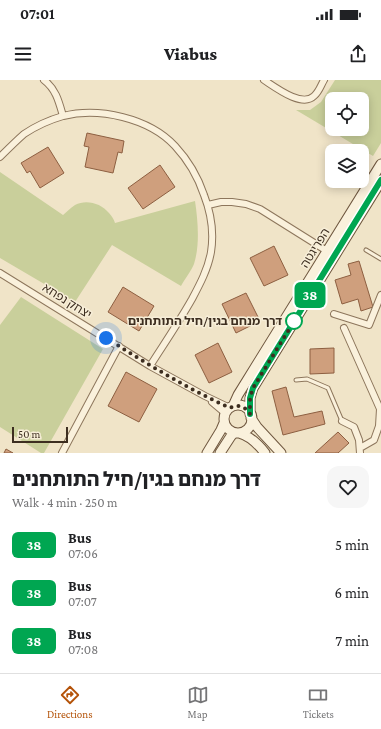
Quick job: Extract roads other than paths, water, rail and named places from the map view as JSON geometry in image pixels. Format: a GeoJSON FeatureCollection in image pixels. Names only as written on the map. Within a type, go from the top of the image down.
{"type":"FeatureCollection","features":[{"type":"Feature","properties":{"kind":"street"},"geometry":{"type":"LineString","coordinates":[[44,80],[54,90],[63,116]]}},
{"type":"Feature","properties":{"kind":"street"},"geometry":{"type":"LineString","coordinates":[[264,80],[294,98],[303,100],[314,96],[324,80]]}},
{"type":"Feature","properties":{"kind":"street"},"geometry":{"type":"LineString","coordinates":[[0,157],[24,135],[42,124],[63,116],[87,113],[113,115],[142,124],[159,133],[174,146],[188,162],[199,180],[208,205],[212,229],[211,250],[208,265],[201,282],[188,306],[150,366]]}},
{"type":"Feature","properties":{"kind":"street","name":"הפריגטה"},"geometry":{"type":"LineString","coordinates":[[229,409],[381,164]]}},
{"type":"Feature","properties":{"kind":"street","name":"הפריגטה"},"geometry":{"type":"LineString","coordinates":[[251,416],[250,398],[253,388],[381,180]]}},
{"type":"Feature","properties":{"kind":"street"},"geometry":{"type":"LineString","coordinates":[[208,205],[221,202],[232,202],[246,204],[260,209],[327,251]]}},
{"type":"Feature","properties":{"kind":"street","name":"יצחק נפחא"},"geometry":{"type":"LineString","coordinates":[[0,273],[150,366],[229,409]]}},
{"type":"Feature","properties":{"kind":"street"},"geometry":{"type":"LineString","coordinates":[[334,314],[369,325],[381,295]]}},
{"type":"Feature","properties":{"kind":"street"},"geometry":{"type":"LineString","coordinates":[[344,328],[380,409],[379,426],[374,440],[360,451]]}},
{"type":"Feature","properties":{"kind":"street"},"geometry":{"type":"LineString","coordinates":[[62,453],[119,346]]}},
{"type":"Feature","properties":{"kind":"street"},"geometry":{"type":"LineString","coordinates":[[207,453],[221,430],[224,423],[224,416],[229,409],[237,405],[245,408],[257,427],[281,453]]}},
{"type":"Feature","properties":{"kind":"street"},"geometry":{"type":"LineString","coordinates":[[220,453],[231,436],[247,430],[250,427],[251,416]]}},
{"type":"Feature","properties":{"kind":"street"},"geometry":{"type":"LineString","coordinates":[[342,421],[354,427],[359,440],[360,451]]}},
{"type":"Feature","properties":{"kind":"street"},"geometry":{"type":"LineString","coordinates":[[224,423],[228,429],[252,439],[265,453]]}},
{"type":"Feature","properties":{"kind":"lane"},"geometry":{"type":"LineString","coordinates":[[366,250],[381,259]]}},
{"type":"Feature","properties":{"kind":"lane"},"geometry":{"type":"LineString","coordinates":[[296,380],[307,379],[328,388],[342,421]]}},
{"type":"Feature","properties":{"kind":"place","name":"דרך מנחם בגין/חיל התותחנים"},"geometry":{"type":"Point","coordinates":[294,321]}}]}
